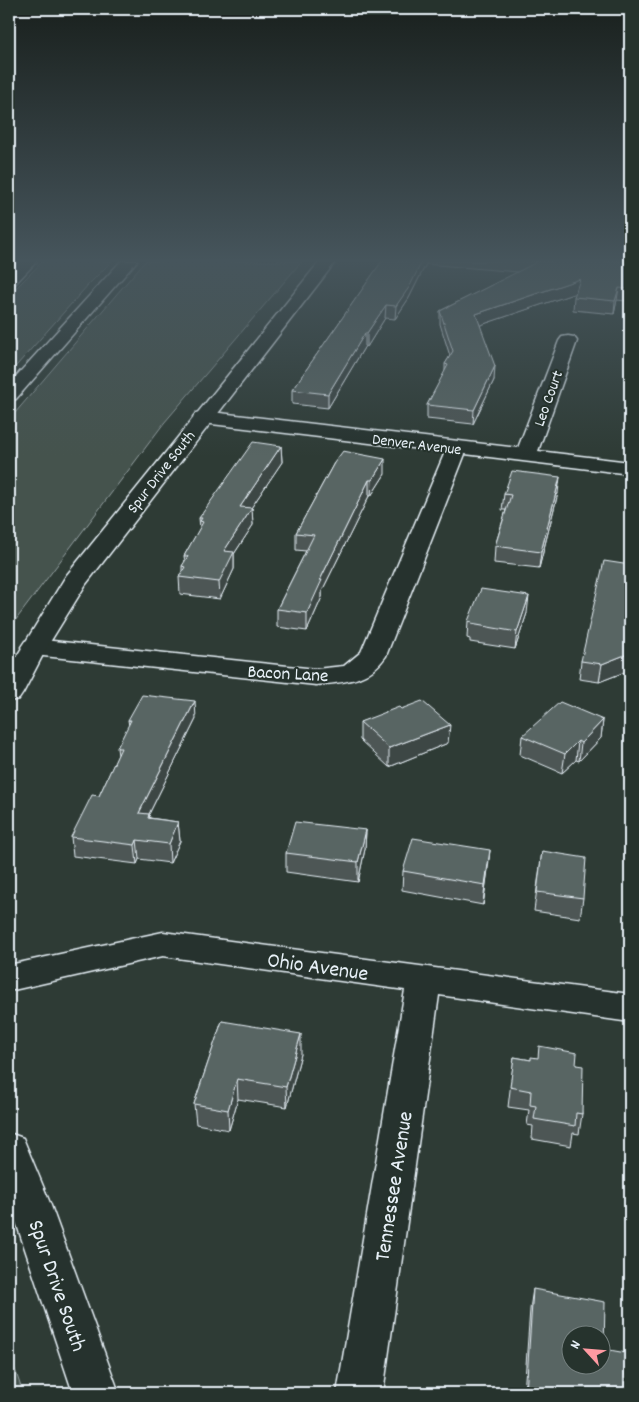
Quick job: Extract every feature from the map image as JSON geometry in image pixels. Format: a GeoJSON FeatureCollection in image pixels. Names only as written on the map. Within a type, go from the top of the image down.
{"type":"FeatureCollection","features":[{"type":"Feature","properties":{"kind":"main road"},"geometry":{"type":"LineString","coordinates":[[9,395],[70,326]]}},
{"type":"Feature","properties":{"kind":"main road","name":"Spur Drive South"},"geometry":{"type":"LineString","coordinates":[[9,693],[34,647],[75,581],[276,326]]}},
{"type":"Feature","properties":{"kind":"main road","name":"Leo Court"},"geometry":{"type":"LineString","coordinates":[[526,455],[568,342]]}},
{"type":"Feature","properties":{"kind":"main road","name":"Denver Avenue"},"geometry":{"type":"LineString","coordinates":[[203,417],[630,468]]}},
{"type":"Feature","properties":{"kind":"main road","name":"Bacon Lane"},"geometry":{"type":"LineString","coordinates":[[34,647],[316,678],[352,673],[373,656],[457,448]]}},
{"type":"Feature","properties":{"kind":"main road","name":"Ohio Avenue"},"geometry":{"type":"LineString","coordinates":[[9,978],[163,944],[630,1008]]}},
{"type":"Feature","properties":{"kind":"main road","name":"Tennessee Avenue"},"geometry":{"type":"LineString","coordinates":[[360,1393],[424,979]]}},
{"type":"Feature","properties":{"kind":"main road","name":"Spur Drive South"},"geometry":{"type":"LineString","coordinates":[[9,1150],[30,1203],[96,1393]]}},
{"type":"Feature","properties":{"kind":"shaded area"},"geometry":{"type":"Polygon","coordinates":[[[9,326],[51,326],[9,374],[9,326]]]}},
{"type":"Feature","properties":{"kind":"shaded area"},"geometry":{"type":"Polygon","coordinates":[[[89,326],[246,326],[164,423],[9,629],[9,420],[89,326]]]}},
{"type":"Feature","properties":{"kind":"shaded area"},"geometry":{"type":"Polygon","coordinates":[[[9,1352],[23,1393],[9,1393],[9,1352]]]}},
{"type":"Feature","properties":{"kind":"building"},"geometry":{"type":"Polygon","coordinates":[[[336,326],[371,326],[365,333],[328,394],[292,390],[336,326]]]}},
{"type":"Feature","properties":{"kind":"building"},"geometry":{"type":"Polygon","coordinates":[[[445,326],[481,326],[495,366],[474,410],[427,405],[448,365],[445,364],[453,351],[445,326]]]}},
{"type":"Feature","properties":{"kind":"building"},"geometry":{"type":"Polygon","coordinates":[[[253,442],[281,446],[240,507],[252,508],[224,551],[234,552],[219,582],[179,577],[185,567],[182,566],[188,556],[184,556],[203,522],[200,521],[202,518],[199,518],[253,442]]]}},
{"type":"Feature","properties":{"kind":"building"},"geometry":{"type":"Polygon","coordinates":[[[343,451],[385,459],[372,480],[369,480],[320,580],[322,580],[307,613],[277,609],[314,535],[296,533],[334,463],[343,451]]]}},
{"type":"Feature","properties":{"kind":"building"},"geometry":{"type":"Polygon","coordinates":[[[512,471],[560,477],[541,552],[495,546],[511,495],[504,494],[512,471]]]}},
{"type":"Feature","properties":{"kind":"building"},"geometry":{"type":"Polygon","coordinates":[[[604,561],[630,565],[630,653],[602,664],[581,661],[604,561]]]}},
{"type":"Feature","properties":{"kind":"building"},"geometry":{"type":"Polygon","coordinates":[[[481,589],[529,596],[517,632],[471,624],[472,622],[468,621],[481,589]]]}},
{"type":"Feature","properties":{"kind":"building"},"geometry":{"type":"Polygon","coordinates":[[[142,695],[195,701],[139,813],[149,814],[148,818],[178,822],[169,844],[137,840],[135,845],[71,837],[92,795],[99,796],[121,748],[117,748],[131,720],[128,720],[142,695]]]}},
{"type":"Feature","properties":{"kind":"building"},"geometry":{"type":"Polygon","coordinates":[[[422,701],[450,725],[389,748],[360,722],[399,707],[401,709],[422,701]]]}},
{"type":"Feature","properties":{"kind":"building"},"geometry":{"type":"Polygon","coordinates":[[[560,702],[603,720],[581,743],[578,741],[565,754],[522,736],[560,702]]]}},
{"type":"Feature","properties":{"kind":"building"},"geometry":{"type":"Polygon","coordinates":[[[295,822],[366,830],[358,862],[286,853],[295,822]]]}},
{"type":"Feature","properties":{"kind":"building"},"geometry":{"type":"Polygon","coordinates":[[[413,838],[490,850],[485,885],[403,871],[413,838]]]}},
{"type":"Feature","properties":{"kind":"building"},"geometry":{"type":"Polygon","coordinates":[[[542,851],[586,858],[583,898],[537,892],[542,851]]]}},
{"type":"Feature","properties":{"kind":"building"},"geometry":{"type":"Polygon","coordinates":[[[222,1021],[301,1034],[286,1087],[237,1079],[228,1110],[194,1104],[222,1021]]]}},
{"type":"Feature","properties":{"kind":"building"},"geometry":{"type":"Polygon","coordinates":[[[539,1046],[577,1053],[576,1065],[583,1066],[582,1114],[576,1113],[575,1126],[534,1119],[536,1106],[530,1105],[531,1091],[510,1087],[514,1057],[531,1060],[531,1057],[538,1058],[539,1046]]]}},
{"type":"Feature","properties":{"kind":"building"},"geometry":{"type":"Polygon","coordinates":[[[533,1289],[605,1302],[605,1324],[562,1324],[562,1374],[612,1374],[612,1350],[626,1353],[625,1393],[526,1393],[533,1289]]]}}]}
